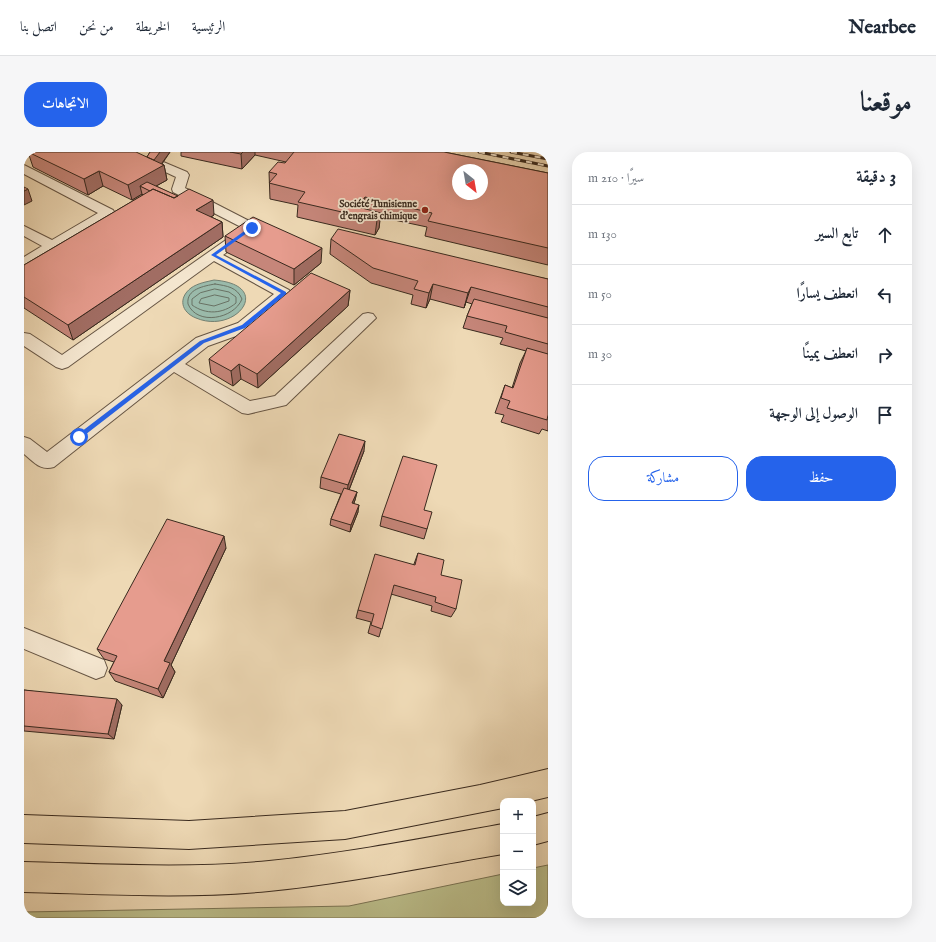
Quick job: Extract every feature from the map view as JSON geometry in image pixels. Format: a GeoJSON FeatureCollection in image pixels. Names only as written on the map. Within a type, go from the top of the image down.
{"type":"FeatureCollection","features":[{"type":"Feature","properties":{"kind":"highway"},"geometry":{"type":"LineString","coordinates":[[24,829],[189,835],[345,825],[480,799],[548,783]]}},
{"type":"Feature","properties":{"kind":"highway"},"geometry":{"type":"LineString","coordinates":[[536,830],[548,827]]}},
{"type":"Feature","properties":{"kind":"highway"},"geometry":{"type":"LineString","coordinates":[[24,877],[183,881],[269,876],[356,864],[500,840]]}},
{"type":"Feature","properties":{"kind":"lane"},"geometry":{"type":"LineString","coordinates":[[24,338],[62,363],[252,228],[178,189],[183,175],[154,161]]}},
{"type":"Feature","properties":{"kind":"lane"},"geometry":{"type":"LineString","coordinates":[[24,169],[108,213],[24,262]]}},
{"type":"Feature","properties":{"kind":"lane"},"geometry":{"type":"LineString","coordinates":[[24,230],[52,246]]}},
{"type":"Feature","properties":{"kind":"lane"},"geometry":{"type":"LineString","coordinates":[[24,444],[47,462],[202,342],[244,326],[284,293],[213,255]]}},
{"type":"Feature","properties":{"kind":"lane"},"geometry":{"type":"LineString","coordinates":[[173,364],[248,408],[280,401],[368,318]]}},
{"type":"Feature","properties":{"kind":"lane"},"geometry":{"type":"LineString","coordinates":[[24,638],[96,668]]}},
{"type":"Feature","properties":{"kind":"green space"},"geometry":{"type":"Polygon","coordinates":[[[548,865],[548,918],[24,918],[24,912],[349,906],[500,875],[500,906],[536,906],[536,867],[548,865]]]}},
{"type":"Feature","properties":{"kind":"water"},"geometry":{"type":"Polygon","coordinates":[[[214,280],[232,284],[243,290],[246,299],[243,307],[235,315],[224,320],[211,321],[196,318],[184,309],[184,296],[196,285],[214,280]]]}},
{"type":"Feature","properties":{"kind":"building"},"geometry":{"type":"Polygon","coordinates":[[[28,152],[136,152],[164,165],[128,185],[99,171],[84,179],[28,152]]]}},
{"type":"Feature","properties":{"kind":"building"},"geometry":{"type":"Polygon","coordinates":[[[150,152],[160,152],[154,160],[147,157],[150,152]]]}},
{"type":"Feature","properties":{"kind":"building"},"geometry":{"type":"Polygon","coordinates":[[[230,152],[243,152],[241,154],[230,152]]]}},
{"type":"Feature","properties":{"kind":"building","name":"Société Tunisienne d'engrais chimique"},"geometry":{"type":"Polygon","coordinates":[[[294,152],[444,152],[548,173],[548,248],[428,221],[432,213],[365,197],[358,207],[381,213],[377,220],[298,202],[305,192],[269,183],[277,174],[269,172],[278,162],[285,163],[294,152]]]}},
{"type":"Feature","properties":{"kind":"building"},"geometry":{"type":"Polygon","coordinates":[[[147,182],[178,196],[174,198],[153,189],[150,191],[140,186],[147,182]]]}},
{"type":"Feature","properties":{"kind":"building"},"geometry":{"type":"Polygon","coordinates":[[[153,189],[174,198],[189,189],[213,200],[196,210],[222,222],[68,325],[24,297],[24,265],[153,189]]]}},
{"type":"Feature","properties":{"kind":"building"},"geometry":{"type":"Polygon","coordinates":[[[253,217],[322,248],[294,269],[225,236],[253,217]]]}},
{"type":"Feature","properties":{"kind":"building"},"geometry":{"type":"Polygon","coordinates":[[[338,229],[548,279],[548,307],[471,287],[468,293],[433,284],[429,293],[414,289],[418,281],[373,268],[331,239],[338,229]]]}},
{"type":"Feature","properties":{"kind":"building"},"geometry":{"type":"Polygon","coordinates":[[[311,273],[350,290],[257,374],[239,364],[231,371],[209,359],[311,273]]]}},
{"type":"Feature","properties":{"kind":"building"},"geometry":{"type":"Polygon","coordinates":[[[474,299],[548,318],[548,344],[505,332],[507,326],[467,316],[474,299]]]}},
{"type":"Feature","properties":{"kind":"building"},"geometry":{"type":"Polygon","coordinates":[[[527,348],[548,354],[547,420],[507,408],[510,401],[501,398],[505,385],[513,388],[527,348]]]}},
{"type":"Feature","properties":{"kind":"building"},"geometry":{"type":"Polygon","coordinates":[[[339,434],[365,441],[348,485],[321,477],[339,434]]]}},
{"type":"Feature","properties":{"kind":"building"},"geometry":{"type":"Polygon","coordinates":[[[403,456],[437,465],[424,510],[432,512],[427,529],[382,516],[403,456]]]}},
{"type":"Feature","properties":{"kind":"building"},"geometry":{"type":"Polygon","coordinates":[[[344,488],[357,492],[352,503],[359,505],[351,525],[331,519],[344,488]]]}},
{"type":"Feature","properties":{"kind":"building"},"geometry":{"type":"Polygon","coordinates":[[[167,519],[224,536],[164,661],[170,663],[158,689],[109,672],[117,656],[97,649],[167,519]]]}},
{"type":"Feature","properties":{"kind":"building"},"geometry":{"type":"Polygon","coordinates":[[[418,553],[444,560],[441,575],[462,580],[456,609],[435,602],[436,597],[394,585],[382,629],[371,625],[374,614],[358,610],[375,554],[415,565],[418,553]]]}},
{"type":"Feature","properties":{"kind":"building"},"geometry":{"type":"Polygon","coordinates":[[[24,690],[117,699],[108,734],[24,726],[24,690]]]}},
{"type":"Feature","properties":{"kind":"railway"},"geometry":{"type":"LineString","coordinates":[[479,152],[548,166]]}},
{"type":"Feature","properties":{"kind":"railway"},"geometry":{"type":"LineString","coordinates":[[511,152],[548,159]]}},
{"type":"Feature","properties":{"kind":"place","name":"Société Tunisienne d'engrais chimique"},"geometry":{"type":"Point","coordinates":[425,210]}},
{"type":"Feature","properties":{"kind":"route"},"geometry":{"type":"LineString","coordinates":[[79,437],[202,342],[244,326],[284,293],[213,255],[252,228]]}}]}
